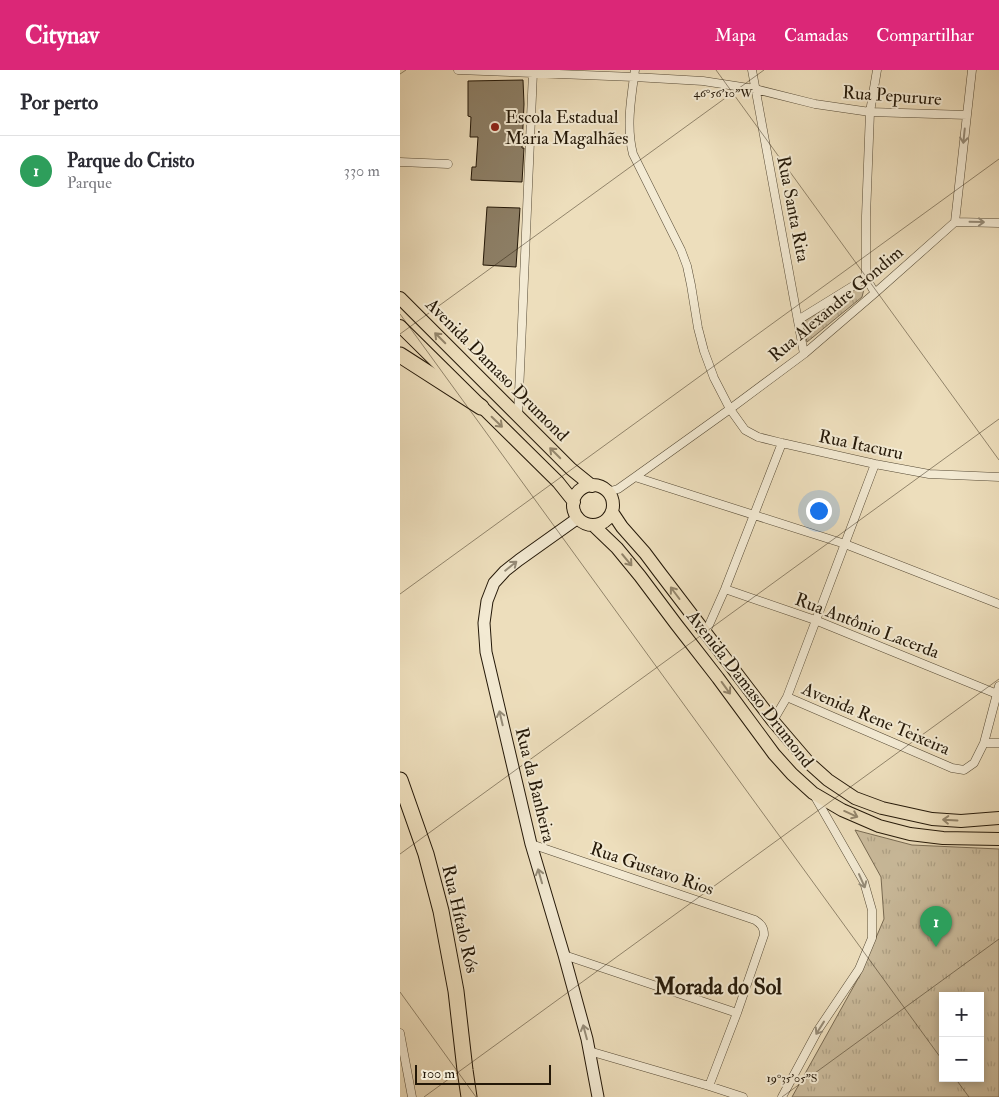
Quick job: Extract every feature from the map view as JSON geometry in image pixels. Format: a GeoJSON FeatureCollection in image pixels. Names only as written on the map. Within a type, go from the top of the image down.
{"type":"FeatureCollection","features":[{"type":"Feature","properties":{"kind":"highway"},"geometry":{"type":"LineString","coordinates":[[400,355],[482,407]]}},
{"type":"Feature","properties":{"kind":"highway","name":"Rua Hítalo Rós"},"geometry":{"type":"LineString","coordinates":[[400,780],[426,854],[441,911],[456,991],[469,1097]]}},
{"type":"Feature","properties":{"kind":"highway","name":"Rua Hítalo Rós"},"geometry":{"type":"LineString","coordinates":[[458,1097],[465,1070]]}},
{"type":"Feature","properties":{"kind":"main road","name":"Avenida Damaso Drumond"},"geometry":{"type":"LineString","coordinates":[[400,298],[572,469],[592,486]]}},
{"type":"Feature","properties":{"kind":"main road","name":"Avenida Damaso Drumond"},"geometry":{"type":"LineString","coordinates":[[400,326],[558,482],[574,502]]}},
{"type":"Feature","properties":{"kind":"main road"},"geometry":{"type":"LineString","coordinates":[[592,486],[603,488],[608,492],[613,501],[612,512],[609,517],[602,523],[593,525],[587,524],[578,518],[574,508],[574,502],[578,493],[586,487],[592,486]]}},
{"type":"Feature","properties":{"kind":"main road","name":"Avenida Damaso Drumond"},"geometry":{"type":"LineString","coordinates":[[612,512],[773,721],[809,763],[828,780],[854,798],[882,808],[932,819],[962,821],[999,818]]}},
{"type":"Feature","properties":{"kind":"main road","name":"Avenida Damaso Drumond"},"geometry":{"type":"LineString","coordinates":[[593,525],[617,548],[640,576],[774,754],[813,793],[842,810],[879,826],[910,834],[943,838],[999,839]]}},
{"type":"Feature","properties":{"kind":"street","name":"Rua Pepurure"},"geometry":{"type":"LineString","coordinates":[[458,70],[634,73],[755,89],[815,104],[870,112],[967,115]]}},
{"type":"Feature","properties":{"kind":"street","name":"Rua Santa Rita"},"geometry":{"type":"LineString","coordinates":[[752,70],[804,354]]}},
{"type":"Feature","properties":{"kind":"street"},"geometry":{"type":"LineString","coordinates":[[875,292],[866,278],[866,216],[870,112],[877,70]]}},
{"type":"Feature","properties":{"kind":"street"},"geometry":{"type":"LineString","coordinates":[[972,70],[955,222],[999,223]]}},
{"type":"Feature","properties":{"kind":"street"},"geometry":{"type":"LineString","coordinates":[[518,416],[533,72]]}},
{"type":"Feature","properties":{"kind":"street","name":"Rua Itacuru"},"geometry":{"type":"LineString","coordinates":[[634,73],[629,125],[633,154],[681,250],[687,266],[692,285],[698,328],[714,378],[730,409],[745,430],[758,437],[782,443],[929,474],[999,477]]}},
{"type":"Feature","properties":{"kind":"street"},"geometry":{"type":"LineString","coordinates":[[400,162],[448,164]]}},
{"type":"Feature","properties":{"kind":"street","name":"Rua Alexandre Gondim"},"geometry":{"type":"LineString","coordinates":[[608,492],[618,489],[804,354],[955,222]]}},
{"type":"Feature","properties":{"kind":"street"},"geometry":{"type":"LineString","coordinates":[[798,320],[866,278]]}},
{"type":"Feature","properties":{"kind":"street"},"geometry":{"type":"LineString","coordinates":[[705,634],[725,589],[782,443]]}},
{"type":"Feature","properties":{"kind":"street"},"geometry":{"type":"LineString","coordinates":[[773,721],[787,697],[875,464]]}},
{"type":"Feature","properties":{"kind":"street"},"geometry":{"type":"LineString","coordinates":[[635,477],[845,544],[999,604]]}},
{"type":"Feature","properties":{"kind":"street","name":"Rua da Banheira"},"geometry":{"type":"LineString","coordinates":[[578,518],[519,560],[494,583],[487,601],[484,623],[486,652],[531,844],[564,956],[589,1051],[598,1097]]}},
{"type":"Feature","properties":{"kind":"street","name":"Rua Antônio Lacerda"},"geometry":{"type":"LineString","coordinates":[[725,589],[815,620],[998,690]]}},
{"type":"Feature","properties":{"kind":"street","name":"Avenida Rene Teixeira"},"geometry":{"type":"LineString","coordinates":[[787,697],[952,768],[964,770],[974,763],[984,743],[998,690]]}},
{"type":"Feature","properties":{"kind":"street"},"geometry":{"type":"LineString","coordinates":[[984,743],[999,743]]}},
{"type":"Feature","properties":{"kind":"street"},"geometry":{"type":"LineString","coordinates":[[782,1097],[818,1030],[859,969],[872,938],[872,910],[864,882],[813,793]]}},
{"type":"Feature","properties":{"kind":"street","name":"Rua Gustavo Rios"},"geometry":{"type":"LineString","coordinates":[[531,844],[755,920],[762,926],[764,935],[737,1013]]}},
{"type":"Feature","properties":{"kind":"street"},"geometry":{"type":"LineString","coordinates":[[564,956],[737,1013],[709,1086]]}},
{"type":"Feature","properties":{"kind":"street"},"geometry":{"type":"LineString","coordinates":[[400,1032],[412,1097]]}},
{"type":"Feature","properties":{"kind":"street"},"geometry":{"type":"LineString","coordinates":[[589,1051],[742,1097]]}},
{"type":"Feature","properties":{"kind":"green space"},"geometry":{"type":"Polygon","coordinates":[[[865,285],[862,297],[807,342],[803,322],[865,285]]]}},
{"type":"Feature","properties":{"kind":"green space"},"geometry":{"type":"Polygon","coordinates":[[[855,830],[912,845],[999,849],[999,1097],[792,1097],[860,975],[884,919],[881,877],[855,830]]]}},
{"type":"Feature","properties":{"kind":"building"},"geometry":{"type":"Polygon","coordinates":[[[523,80],[522,148],[524,148],[522,182],[471,180],[472,167],[476,167],[478,137],[470,137],[471,117],[468,116],[468,81],[523,80]]]}},
{"type":"Feature","properties":{"kind":"building"},"geometry":{"type":"Polygon","coordinates":[[[487,207],[520,208],[516,267],[483,265],[487,207]]]}},
{"type":"Feature","properties":{"kind":"place","name":"Escola Estadual Maria Magalhães"},"geometry":{"type":"Point","coordinates":[495,127]}},
{"type":"Feature","properties":{"kind":"place","name":"Parque do Cristo"},"geometry":{"type":"Point","coordinates":[936,947]}},
{"type":"Feature","properties":{"kind":"district","name":"Morada do Sol"},"geometry":{"type":"Point","coordinates":[718,987]}}]}
